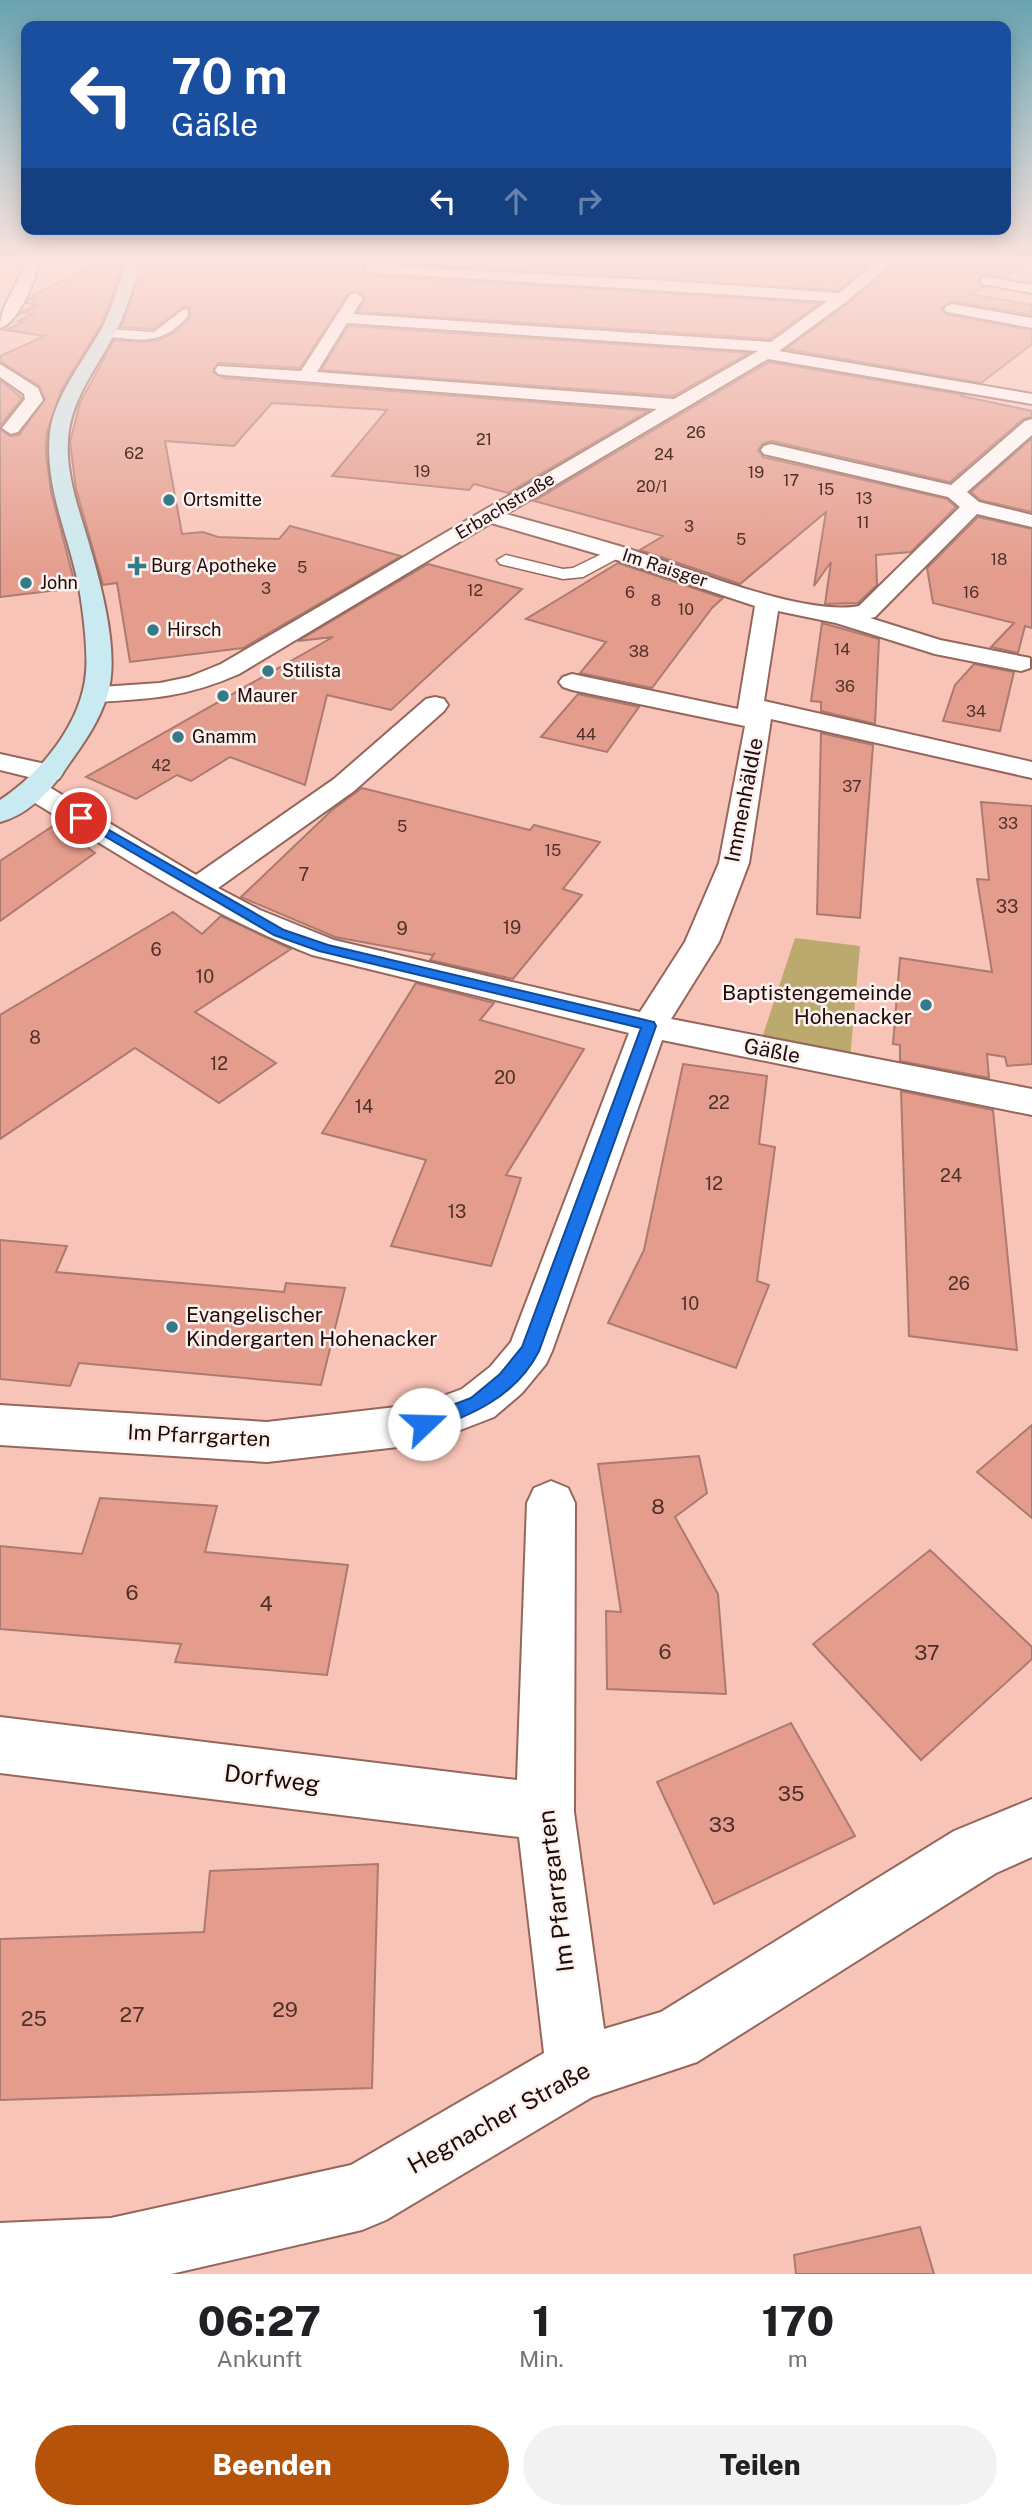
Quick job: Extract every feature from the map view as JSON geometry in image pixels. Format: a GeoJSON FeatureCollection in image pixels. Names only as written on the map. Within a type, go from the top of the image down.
{"type":"FeatureCollection","features":[{"type":"Feature","properties":{"kind":"street"},"geometry":{"type":"LineString","coordinates":[[0,813],[42,781],[83,724],[95,694],[99,671],[92,597],[62,489],[60,428],[87,365]]}},
{"type":"Feature","properties":{"kind":"street"},"geometry":{"type":"LineString","coordinates":[[306,376],[313,365]]}},
{"type":"Feature","properties":{"kind":"street","name":"Erbachstraße"},"geometry":{"type":"LineString","coordinates":[[95,694],[160,691],[197,683],[230,669],[744,365]]}},
{"type":"Feature","properties":{"kind":"street"},"geometry":{"type":"LineString","coordinates":[[846,365],[1032,399]]}},
{"type":"Feature","properties":{"kind":"street"},"geometry":{"type":"LineString","coordinates":[[0,369],[32,392],[34,400],[5,431]]}},
{"type":"Feature","properties":{"kind":"street"},"geometry":{"type":"LineString","coordinates":[[224,370],[675,405]]}},
{"type":"Feature","properties":{"kind":"street"},"geometry":{"type":"LineString","coordinates":[[955,492],[1032,425]]}},
{"type":"Feature","properties":{"kind":"street"},"geometry":{"type":"LineString","coordinates":[[5,431],[60,428]]}},
{"type":"Feature","properties":{"kind":"street"},"geometry":{"type":"LineString","coordinates":[[771,450],[955,492],[972,507],[1032,521]]}},
{"type":"Feature","properties":{"kind":"street"},"geometry":{"type":"LineString","coordinates":[[841,617],[867,612],[972,507]]}},
{"type":"Feature","properties":{"kind":"street","name":"Im Raisger"},"geometry":{"type":"LineString","coordinates":[[491,516],[616,552],[768,602],[841,617],[935,647],[1021,663]]}},
{"type":"Feature","properties":{"kind":"street","name":"Immenhäldle"},"geometry":{"type":"LineString","coordinates":[[649,1026],[702,943],[734,863],[768,602]]}},
{"type":"Feature","properties":{"kind":"street","name":"Immenhäldle"},"geometry":{"type":"LineString","coordinates":[[572,682],[755,713],[1032,770]]}},
{"type":"Feature","properties":{"kind":"street"},"geometry":{"type":"LineString","coordinates":[[198,888],[344,785],[435,705]]}},
{"type":"Feature","properties":{"kind":"street","name":"Gäßle"},"geometry":{"type":"LineString","coordinates":[[0,762],[42,781],[198,888],[279,933],[324,948],[649,1026],[1032,1102]]}},
{"type":"Feature","properties":{"kind":"street","name":"Im Pfarrgarten"},"geometry":{"type":"LineString","coordinates":[[0,1425],[267,1442],[424,1424],[478,1403],[506,1380],[530,1351],[649,1026]]}},
{"type":"Feature","properties":{"kind":"street","name":"Im Pfarrgarten"},"geometry":{"type":"LineString","coordinates":[[551,1503],[545,1812],[578,2068]]}},
{"type":"Feature","properties":{"kind":"street","name":"Dorfweg"},"geometry":{"type":"LineString","coordinates":[[0,1745],[545,1812]]}},
{"type":"Feature","properties":{"kind":"street","name":"Hegnacher Straße"},"geometry":{"type":"LineString","coordinates":[[0,2258],[108,2264],[362,2196],[578,2068],[675,2040],[975,1852],[1032,1828]]}},
{"type":"Feature","properties":{"kind":"lane"},"geometry":{"type":"LineString","coordinates":[[506,560],[563,574],[577,573],[616,552]]}},
{"type":"Feature","properties":{"kind":"shaded area"},"geometry":{"type":"Polygon","coordinates":[[[795,938],[860,946],[850,1059],[761,1041],[795,938]]]}},
{"type":"Feature","properties":{"kind":"building"},"geometry":{"type":"Polygon","coordinates":[[[6,365],[76,365],[62,389],[47,432],[46,453],[51,492],[76,588],[0,597],[0,429],[10,436],[19,435],[45,399],[39,386],[6,365]]]}},
{"type":"Feature","properties":{"kind":"building"},"geometry":{"type":"Polygon","coordinates":[[[100,365],[217,365],[213,372],[224,378],[648,411],[508,493],[474,484],[469,490],[332,476],[387,410],[272,403],[234,446],[165,441],[182,534],[203,532],[218,537],[279,539],[290,526],[401,556],[243,648],[130,662],[117,583],[103,585],[76,489],[70,442],[80,403],[100,365]]]}},
{"type":"Feature","properties":{"kind":"building"},"geometry":{"type":"Polygon","coordinates":[[[253,365],[302,365],[300,368],[253,365]]]}},
{"type":"Feature","properties":{"kind":"building"},"geometry":{"type":"Polygon","coordinates":[[[324,365],[728,365],[673,396],[321,370],[324,365]]]}},
{"type":"Feature","properties":{"kind":"building"},"geometry":{"type":"Polygon","coordinates":[[[764,365],[787,365],[964,395],[962,396],[1032,411],[1032,417],[1023,419],[950,482],[772,441],[762,444],[758,450],[763,457],[947,499],[956,507],[911,552],[876,555],[877,585],[858,603],[825,604],[831,562],[814,586],[826,512],[740,584],[640,550],[663,536],[534,501],[764,365]]]}},
{"type":"Feature","properties":{"kind":"building"},"geometry":{"type":"Polygon","coordinates":[[[878,365],[1004,365],[981,383],[878,365]]]}},
{"type":"Feature","properties":{"kind":"building"},"geometry":{"type":"Polygon","coordinates":[[[0,380],[22,398],[0,426],[0,380]]]}},
{"type":"Feature","properties":{"kind":"building"},"geometry":{"type":"Polygon","coordinates":[[[1032,438],[1032,512],[980,500],[971,492],[1032,438]]]}},
{"type":"Feature","properties":{"kind":"building"},"geometry":{"type":"Polygon","coordinates":[[[978,517],[1032,529],[1032,628],[1025,626],[1018,653],[991,647],[1014,623],[933,603],[927,568],[978,517]]]}},
{"type":"Feature","properties":{"kind":"building"},"geometry":{"type":"Polygon","coordinates":[[[618,563],[723,598],[712,608],[652,688],[580,673],[606,642],[526,619],[618,563]]]}},
{"type":"Feature","properties":{"kind":"building"},"geometry":{"type":"Polygon","coordinates":[[[428,564],[522,589],[391,710],[327,695],[305,785],[230,757],[191,781],[177,775],[136,799],[86,777],[333,637],[298,641],[428,564]]]}},
{"type":"Feature","properties":{"kind":"building"},"geometry":{"type":"Polygon","coordinates":[[[822,623],[879,639],[875,724],[821,711],[821,702],[811,701],[822,623]]]}},
{"type":"Feature","properties":{"kind":"building"},"geometry":{"type":"Polygon","coordinates":[[[974,664],[1014,672],[1000,731],[943,721],[955,685],[974,664]]]}},
{"type":"Feature","properties":{"kind":"building"},"geometry":{"type":"Polygon","coordinates":[[[578,694],[639,707],[607,752],[541,737],[578,694]]]}},
{"type":"Feature","properties":{"kind":"building"},"geometry":{"type":"Polygon","coordinates":[[[821,733],[873,745],[860,918],[817,914],[821,733]]]}},
{"type":"Feature","properties":{"kind":"building"},"geometry":{"type":"Polygon","coordinates":[[[362,788],[530,830],[534,825],[600,842],[563,889],[582,895],[513,979],[430,960],[435,953],[432,955],[335,937],[241,897],[332,810],[362,788]]]}},
{"type":"Feature","properties":{"kind":"building"},"geometry":{"type":"Polygon","coordinates":[[[981,802],[1032,806],[1032,1064],[1007,1066],[1005,1057],[987,1054],[989,1078],[900,1061],[900,1045],[893,1044],[900,958],[992,972],[977,879],[989,880],[981,802]]]}},
{"type":"Feature","properties":{"kind":"building"},"geometry":{"type":"Polygon","coordinates":[[[56,824],[95,853],[0,921],[0,861],[56,824]]]}},
{"type":"Feature","properties":{"kind":"building"},"geometry":{"type":"Polygon","coordinates":[[[173,912],[202,934],[221,916],[291,949],[195,1012],[276,1063],[219,1103],[135,1048],[0,1139],[0,1015],[173,912]]]}},
{"type":"Feature","properties":{"kind":"building"},"geometry":{"type":"Polygon","coordinates":[[[416,983],[494,1003],[480,1020],[584,1049],[506,1175],[521,1178],[491,1266],[391,1246],[426,1160],[322,1133],[416,983]]]}},
{"type":"Feature","properties":{"kind":"building"},"geometry":{"type":"Polygon","coordinates":[[[683,1064],[767,1076],[759,1144],[775,1147],[757,1281],[769,1285],[736,1368],[608,1323],[644,1250],[683,1064]]]}},
{"type":"Feature","properties":{"kind":"building"},"geometry":{"type":"Polygon","coordinates":[[[901,1091],[993,1110],[1017,1350],[909,1336],[901,1091]]]}},
{"type":"Feature","properties":{"kind":"building","name":"Evangelischer Kindergarten Hohenacker"},"geometry":{"type":"Polygon","coordinates":[[[0,1240],[67,1246],[56,1272],[284,1292],[286,1283],[345,1288],[321,1385],[79,1363],[70,1386],[0,1379],[0,1240]]]}},
{"type":"Feature","properties":{"kind":"building"},"geometry":{"type":"Polygon","coordinates":[[[1032,1425],[1032,1518],[977,1472],[1032,1425]]]}},
{"type":"Feature","properties":{"kind":"building"},"geometry":{"type":"Polygon","coordinates":[[[699,1456],[707,1493],[675,1517],[718,1594],[726,1694],[607,1689],[606,1611],[621,1612],[598,1464],[699,1456]]]}},
{"type":"Feature","properties":{"kind":"building"},"geometry":{"type":"Polygon","coordinates":[[[100,1498],[217,1506],[205,1552],[348,1565],[327,1675],[175,1662],[181,1644],[0,1629],[0,1546],[82,1554],[100,1498]]]}},
{"type":"Feature","properties":{"kind":"building"},"geometry":{"type":"Polygon","coordinates":[[[930,1550],[1032,1647],[1032,1659],[921,1760],[813,1644],[930,1550]]]}},
{"type":"Feature","properties":{"kind":"building"},"geometry":{"type":"Polygon","coordinates":[[[791,1723],[855,1836],[714,1904],[657,1782],[791,1723]]]}},
{"type":"Feature","properties":{"kind":"building"},"geometry":{"type":"Polygon","coordinates":[[[378,1864],[372,2088],[0,2100],[0,1939],[204,1932],[210,1871],[378,1864]]]}},
{"type":"Feature","properties":{"kind":"building"},"geometry":{"type":"Polygon","coordinates":[[[920,2227],[934,2274],[796,2274],[794,2255],[920,2227]]]}},
{"type":"Feature","properties":{"kind":"place","name":"Ortsmitte"},"geometry":{"type":"Point","coordinates":[169,500]}},
{"type":"Feature","properties":{"kind":"place","name":"Burg Apotheke"},"geometry":{"type":"Point","coordinates":[137,566]}},
{"type":"Feature","properties":{"kind":"place","name":"John"},"geometry":{"type":"Point","coordinates":[26,583]}},
{"type":"Feature","properties":{"kind":"place","name":"Hirsch"},"geometry":{"type":"Point","coordinates":[153,630]}},
{"type":"Feature","properties":{"kind":"place","name":"Stilista"},"geometry":{"type":"Point","coordinates":[268,671]}},
{"type":"Feature","properties":{"kind":"place","name":"Maurer"},"geometry":{"type":"Point","coordinates":[223,696]}},
{"type":"Feature","properties":{"kind":"place","name":"Gnamm"},"geometry":{"type":"Point","coordinates":[178,737]}},
{"type":"Feature","properties":{"kind":"place","name":"Baptistengemeinde Hohenacker"},"geometry":{"type":"Point","coordinates":[926,1005]}},
{"type":"Feature","properties":{"kind":"place","name":"Evangelischer Kindergarten Hohenacker"},"geometry":{"type":"Point","coordinates":[172,1327]}},
{"type":"Feature","properties":{"kind":"route"},"geometry":{"type":"LineString","coordinates":[[81,818],[279,933],[324,948],[649,1026],[530,1351],[506,1380],[478,1403],[424,1424]]}}]}
